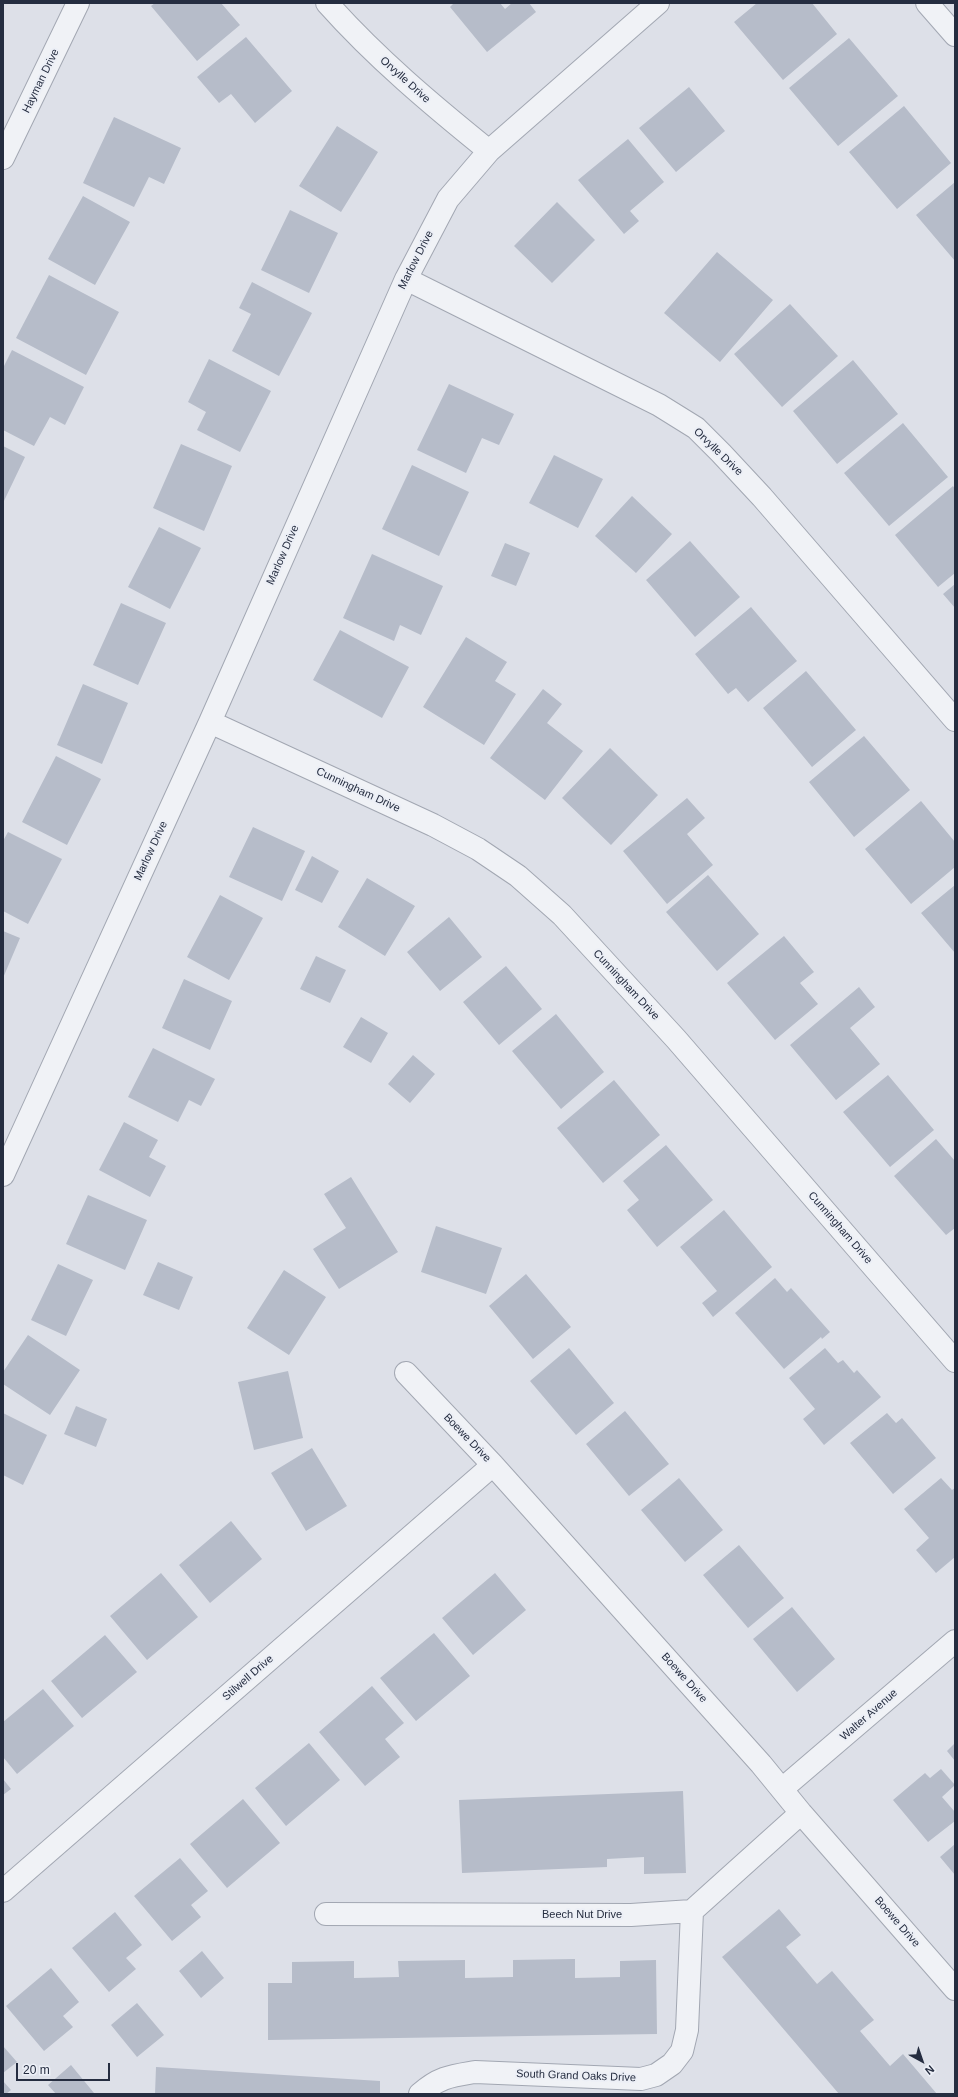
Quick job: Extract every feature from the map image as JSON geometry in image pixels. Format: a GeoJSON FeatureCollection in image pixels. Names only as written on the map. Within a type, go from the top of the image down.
{"type":"FeatureCollection","features":[{"type":"Feature","properties":{"kind":"street","name":"Hayman Drive"},"geometry":{"type":"LineString","coordinates":[[3,158],[78,3]]}},
{"type":"Feature","properties":{"kind":"street","name":"Orvylle Drive"},"geometry":{"type":"LineString","coordinates":[[327,3],[381,58],[428,101],[489,151]]}},
{"type":"Feature","properties":{"kind":"street","name":"Marlow Drive"},"geometry":{"type":"LineString","coordinates":[[3,1175],[210,722],[406,279],[448,199],[489,151],[658,3]]}},
{"type":"Feature","properties":{"kind":"street"},"geometry":{"type":"LineString","coordinates":[[927,3],[955,36]]}},
{"type":"Feature","properties":{"kind":"street","name":"Orvylle Drive"},"geometry":{"type":"LineString","coordinates":[[406,279],[660,405],[696,428],[721,452],[762,497],[955,720]]}},
{"type":"Feature","properties":{"kind":"street","name":"Cunningham Drive"},"geometry":{"type":"LineString","coordinates":[[210,722],[433,825],[478,849],[518,876],[562,915],[676,1039],[955,1360]]}},
{"type":"Feature","properties":{"kind":"street","name":"Boewe Drive"},"geometry":{"type":"LineString","coordinates":[[406,1373],[493,1465],[782,1789],[801,1813],[955,1989]]}},
{"type":"Feature","properties":{"kind":"street","name":"Stilwell Drive"},"geometry":{"type":"LineString","coordinates":[[3,1891],[493,1465]]}},
{"type":"Feature","properties":{"kind":"street","name":"Walter Avenue"},"geometry":{"type":"LineString","coordinates":[[782,1789],[955,1641]]}},
{"type":"Feature","properties":{"kind":"street"},"geometry":{"type":"LineString","coordinates":[[692,1911],[801,1813]]}},
{"type":"Feature","properties":{"kind":"street","name":"Beech Nut Drive"},"geometry":{"type":"LineString","coordinates":[[326,1914],[630,1915],[692,1911]]}},
{"type":"Feature","properties":{"kind":"street","name":"South Grand Oaks Drive"},"geometry":{"type":"LineString","coordinates":[[420,2094],[433,2083],[448,2076],[475,2072],[640,2079],[656,2075],[672,2064],[682,2050],[687,2030],[692,1911]]}},
{"type":"Feature","properties":{"kind":"building"},"geometry":{"type":"Polygon","coordinates":[[[155,3],[221,3],[240,25],[197,61],[151,6],[155,3]]]}},
{"type":"Feature","properties":{"kind":"building"},"geometry":{"type":"Polygon","coordinates":[[[454,3],[500,3],[505,9],[512,3],[529,3],[536,12],[487,52],[450,7],[454,3]]]}},
{"type":"Feature","properties":{"kind":"building"},"geometry":{"type":"Polygon","coordinates":[[[757,3],[812,3],[837,34],[783,80],[734,22],[757,3]]]}},
{"type":"Feature","properties":{"kind":"building"},"geometry":{"type":"Polygon","coordinates":[[[246,37],[292,91],[255,123],[231,94],[219,103],[197,77],[246,37]]]}},
{"type":"Feature","properties":{"kind":"building"},"geometry":{"type":"Polygon","coordinates":[[[849,38],[898,96],[838,146],[789,88],[849,38]]]}},
{"type":"Feature","properties":{"kind":"building"},"geometry":{"type":"Polygon","coordinates":[[[689,87],[725,131],[676,172],[639,128],[689,87]]]}},
{"type":"Feature","properties":{"kind":"building"},"geometry":{"type":"Polygon","coordinates":[[[904,106],[951,163],[897,209],[849,152],[904,106]]]}},
{"type":"Feature","properties":{"kind":"building"},"geometry":{"type":"Polygon","coordinates":[[[114,117],[181,148],[164,184],[149,177],[134,207],[83,183],[114,117]]]}},
{"type":"Feature","properties":{"kind":"building"},"geometry":{"type":"Polygon","coordinates":[[[337,126],[378,152],[341,212],[299,186],[337,126]]]}},
{"type":"Feature","properties":{"kind":"building"},"geometry":{"type":"Polygon","coordinates":[[[628,139],[664,182],[630,211],[639,221],[624,234],[578,180],[628,139]]]}},
{"type":"Feature","properties":{"kind":"building"},"geometry":{"type":"Polygon","coordinates":[[[955,182],[955,261],[916,215],[955,182]]]}},
{"type":"Feature","properties":{"kind":"building"},"geometry":{"type":"Polygon","coordinates":[[[83,196],[130,222],[95,285],[48,259],[83,196]]]}},
{"type":"Feature","properties":{"kind":"building"},"geometry":{"type":"Polygon","coordinates":[[[557,202],[595,240],[552,283],[514,246],[557,202]]]}},
{"type":"Feature","properties":{"kind":"building"},"geometry":{"type":"Polygon","coordinates":[[[290,210],[338,233],[309,293],[261,270],[290,210]]]}},
{"type":"Feature","properties":{"kind":"building"},"geometry":{"type":"Polygon","coordinates":[[[717,252],[773,300],[720,362],[664,313],[717,252]]]}},
{"type":"Feature","properties":{"kind":"building"},"geometry":{"type":"Polygon","coordinates":[[[49,275],[119,312],[86,375],[16,338],[49,275]]]}},
{"type":"Feature","properties":{"kind":"building"},"geometry":{"type":"Polygon","coordinates":[[[252,282],[312,313],[279,376],[232,351],[251,314],[239,308],[252,282]]]}},
{"type":"Feature","properties":{"kind":"building"},"geometry":{"type":"Polygon","coordinates":[[[790,304],[838,356],[782,407],[734,354],[790,304]]]}},
{"type":"Feature","properties":{"kind":"building"},"geometry":{"type":"Polygon","coordinates":[[[12,350],[84,387],[65,425],[50,417],[34,446],[3,430],[3,368],[12,350]]]}},
{"type":"Feature","properties":{"kind":"building"},"geometry":{"type":"Polygon","coordinates":[[[209,359],[271,391],[240,452],[197,430],[206,412],[188,402],[209,359]]]}},
{"type":"Feature","properties":{"kind":"building"},"geometry":{"type":"Polygon","coordinates":[[[853,360],[898,414],[837,464],[793,411],[853,360]]]}},
{"type":"Feature","properties":{"kind":"building"},"geometry":{"type":"Polygon","coordinates":[[[449,384],[514,414],[499,445],[482,438],[466,473],[417,450],[449,384]]]}},
{"type":"Feature","properties":{"kind":"building"},"geometry":{"type":"Polygon","coordinates":[[[903,423],[948,477],[889,526],[844,473],[903,423]]]}},
{"type":"Feature","properties":{"kind":"building"},"geometry":{"type":"Polygon","coordinates":[[[181,444],[232,466],[204,531],[153,508],[181,444]]]}},
{"type":"Feature","properties":{"kind":"building"},"geometry":{"type":"Polygon","coordinates":[[[3,446],[25,457],[3,503],[3,446]]]}},
{"type":"Feature","properties":{"kind":"building"},"geometry":{"type":"Polygon","coordinates":[[[554,455],[603,479],[578,528],[529,503],[554,455]]]}},
{"type":"Feature","properties":{"kind":"building"},"geometry":{"type":"Polygon","coordinates":[[[412,465],[469,492],[439,556],[382,529],[412,465]]]}},
{"type":"Feature","properties":{"kind":"building"},"geometry":{"type":"Polygon","coordinates":[[[953,486],[955,489],[955,573],[938,587],[895,535],[953,486]]]}},
{"type":"Feature","properties":{"kind":"building"},"geometry":{"type":"Polygon","coordinates":[[[632,496],[672,534],[636,573],[595,536],[632,496]]]}},
{"type":"Feature","properties":{"kind":"building"},"geometry":{"type":"Polygon","coordinates":[[[159,527],[201,548],[170,609],[128,587],[159,527]]]}},
{"type":"Feature","properties":{"kind":"building"},"geometry":{"type":"Polygon","coordinates":[[[690,541],[740,597],[695,637],[646,580],[690,541]]]}},
{"type":"Feature","properties":{"kind":"building"},"geometry":{"type":"Polygon","coordinates":[[[505,543],[530,553],[516,586],[491,576],[505,543]]]}},
{"type":"Feature","properties":{"kind":"building"},"geometry":{"type":"Polygon","coordinates":[[[372,554],[443,586],[421,635],[400,625],[394,641],[343,618],[372,554]]]}},
{"type":"Feature","properties":{"kind":"building"},"geometry":{"type":"Polygon","coordinates":[[[955,584],[955,608],[943,594],[955,584]]]}},
{"type":"Feature","properties":{"kind":"building"},"geometry":{"type":"Polygon","coordinates":[[[121,603],[166,623],[138,685],[93,665],[121,603]]]}},
{"type":"Feature","properties":{"kind":"building"},"geometry":{"type":"Polygon","coordinates":[[[751,607],[797,661],[748,702],[736,688],[728,694],[695,654],[751,607]]]}},
{"type":"Feature","properties":{"kind":"building"},"geometry":{"type":"Polygon","coordinates":[[[340,630],[409,667],[382,718],[313,680],[340,630]]]}},
{"type":"Feature","properties":{"kind":"building"},"geometry":{"type":"Polygon","coordinates":[[[466,637],[507,662],[495,681],[516,694],[484,745],[423,707],[466,637]]]}},
{"type":"Feature","properties":{"kind":"building"},"geometry":{"type":"Polygon","coordinates":[[[806,671],[856,730],[812,767],[763,708],[806,671]]]}},
{"type":"Feature","properties":{"kind":"building"},"geometry":{"type":"Polygon","coordinates":[[[83,684],[128,703],[102,764],[57,745],[83,684]]]}},
{"type":"Feature","properties":{"kind":"building"},"geometry":{"type":"Polygon","coordinates":[[[543,689],[562,704],[547,723],[583,751],[545,800],[490,758],[543,689]]]}},
{"type":"Feature","properties":{"kind":"building"},"geometry":{"type":"Polygon","coordinates":[[[864,736],[910,790],[854,837],[809,782],[864,736]]]}},
{"type":"Feature","properties":{"kind":"building"},"geometry":{"type":"Polygon","coordinates":[[[610,748],[658,795],[611,845],[562,798],[610,748]]]}},
{"type":"Feature","properties":{"kind":"building"},"geometry":{"type":"Polygon","coordinates":[[[56,756],[101,779],[67,845],[22,822],[56,756]]]}},
{"type":"Feature","properties":{"kind":"building"},"geometry":{"type":"Polygon","coordinates":[[[687,798],[705,818],[687,834],[713,865],[667,904],[623,851],[687,798]]]}},
{"type":"Feature","properties":{"kind":"building"},"geometry":{"type":"Polygon","coordinates":[[[921,801],[955,842],[955,867],[911,904],[865,849],[921,801]]]}},
{"type":"Feature","properties":{"kind":"building"},"geometry":{"type":"Polygon","coordinates":[[[253,827],[305,851],[282,901],[229,877],[253,827]]]}},
{"type":"Feature","properties":{"kind":"building"},"geometry":{"type":"Polygon","coordinates":[[[8,832],[62,859],[28,924],[3,911],[3,841],[8,832]]]}},
{"type":"Feature","properties":{"kind":"building"},"geometry":{"type":"Polygon","coordinates":[[[312,856],[339,871],[322,903],[295,890],[312,856]]]}},
{"type":"Feature","properties":{"kind":"building"},"geometry":{"type":"Polygon","coordinates":[[[708,875],[759,934],[717,971],[666,912],[708,875]]]}},
{"type":"Feature","properties":{"kind":"building"},"geometry":{"type":"Polygon","coordinates":[[[367,878],[415,906],[385,956],[338,927],[367,878]]]}},
{"type":"Feature","properties":{"kind":"building"},"geometry":{"type":"Polygon","coordinates":[[[955,885],[955,953],[921,913],[955,885]]]}},
{"type":"Feature","properties":{"kind":"building"},"geometry":{"type":"Polygon","coordinates":[[[220,895],[263,918],[229,980],[187,957],[220,895]]]}},
{"type":"Feature","properties":{"kind":"building"},"geometry":{"type":"Polygon","coordinates":[[[449,917],[482,957],[440,991],[407,952],[449,917]]]}},
{"type":"Feature","properties":{"kind":"building"},"geometry":{"type":"Polygon","coordinates":[[[3,931],[20,938],[3,978],[3,931]]]}},
{"type":"Feature","properties":{"kind":"building"},"geometry":{"type":"Polygon","coordinates":[[[784,936],[814,972],[800,983],[818,1004],[775,1040],[727,983],[784,936]]]}},
{"type":"Feature","properties":{"kind":"building"},"geometry":{"type":"Polygon","coordinates":[[[316,956],[346,970],[330,1003],[300,989],[316,956]]]}},
{"type":"Feature","properties":{"kind":"building"},"geometry":{"type":"Polygon","coordinates":[[[506,966],[542,1009],[499,1045],[463,1002],[506,966]]]}},
{"type":"Feature","properties":{"kind":"building"},"geometry":{"type":"Polygon","coordinates":[[[184,979],[232,1001],[210,1050],[162,1028],[184,979]]]}},
{"type":"Feature","properties":{"kind":"building"},"geometry":{"type":"Polygon","coordinates":[[[859,987],[875,1007],[850,1028],[880,1064],[836,1100],[790,1045],[859,987]]]}},
{"type":"Feature","properties":{"kind":"building"},"geometry":{"type":"Polygon","coordinates":[[[556,1014],[604,1072],[561,1109],[512,1051],[556,1014]]]}},
{"type":"Feature","properties":{"kind":"building"},"geometry":{"type":"Polygon","coordinates":[[[361,1017],[388,1033],[371,1063],[343,1047],[361,1017]]]}},
{"type":"Feature","properties":{"kind":"building"},"geometry":{"type":"Polygon","coordinates":[[[153,1048],[215,1079],[201,1106],[189,1100],[178,1122],[128,1097],[153,1048]]]}},
{"type":"Feature","properties":{"kind":"building"},"geometry":{"type":"Polygon","coordinates":[[[413,1055],[435,1074],[410,1103],[388,1084],[413,1055]]]}},
{"type":"Feature","properties":{"kind":"building"},"geometry":{"type":"Polygon","coordinates":[[[888,1075],[934,1130],[890,1167],[843,1112],[888,1075]]]}},
{"type":"Feature","properties":{"kind":"building"},"geometry":{"type":"Polygon","coordinates":[[[614,1080],[660,1135],[603,1183],[557,1128],[614,1080]]]}},
{"type":"Feature","properties":{"kind":"building"},"geometry":{"type":"Polygon","coordinates":[[[124,1122],[158,1140],[149,1157],[166,1166],[150,1197],[99,1170],[124,1122]]]}},
{"type":"Feature","properties":{"kind":"building"},"geometry":{"type":"Polygon","coordinates":[[[936,1139],[955,1161],[955,1228],[946,1235],[894,1176],[936,1139]]]}},
{"type":"Feature","properties":{"kind":"building"},"geometry":{"type":"Polygon","coordinates":[[[666,1145],[713,1200],[657,1247],[627,1210],[639,1200],[623,1181],[666,1145]]]}},
{"type":"Feature","properties":{"kind":"building"},"geometry":{"type":"Polygon","coordinates":[[[351,1177],[398,1252],[339,1289],[313,1249],[346,1228],[324,1194],[351,1177]]]}},
{"type":"Feature","properties":{"kind":"building"},"geometry":{"type":"Polygon","coordinates":[[[88,1195],[147,1220],[125,1270],[66,1244],[88,1195]]]}},
{"type":"Feature","properties":{"kind":"building"},"geometry":{"type":"Polygon","coordinates":[[[724,1210],[772,1267],[713,1317],[702,1303],[717,1291],[680,1247],[724,1210]]]}},
{"type":"Feature","properties":{"kind":"building"},"geometry":{"type":"Polygon","coordinates":[[[436,1226],[502,1248],[486,1294],[421,1272],[436,1226]]]}},
{"type":"Feature","properties":{"kind":"building"},"geometry":{"type":"Polygon","coordinates":[[[158,1262],[193,1277],[179,1310],[143,1295],[158,1262]]]}},
{"type":"Feature","properties":{"kind":"building"},"geometry":{"type":"Polygon","coordinates":[[[58,1264],[93,1280],[66,1336],[31,1320],[58,1264]]]}},
{"type":"Feature","properties":{"kind":"building"},"geometry":{"type":"Polygon","coordinates":[[[284,1270],[326,1297],[289,1355],[247,1328],[284,1270]]]}},
{"type":"Feature","properties":{"kind":"building"},"geometry":{"type":"Polygon","coordinates":[[[526,1274],[571,1327],[533,1359],[489,1306],[526,1274]]]}},
{"type":"Feature","properties":{"kind":"building"},"geometry":{"type":"Polygon","coordinates":[[[775,1278],[787,1292],[791,1288],[830,1332],[822,1339],[821,1337],[784,1369],[735,1313],[775,1278]]]}},
{"type":"Feature","properties":{"kind":"building"},"geometry":{"type":"Polygon","coordinates":[[[28,1335],[80,1370],[50,1415],[3,1384],[3,1372],[28,1335]]]}},
{"type":"Feature","properties":{"kind":"building"},"geometry":{"type":"Polygon","coordinates":[[[569,1348],[614,1403],[576,1435],[530,1381],[569,1348]]]}},
{"type":"Feature","properties":{"kind":"building"},"geometry":{"type":"Polygon","coordinates":[[[825,1348],[838,1363],[843,1360],[854,1373],[857,1370],[881,1397],[824,1445],[803,1419],[815,1409],[789,1378],[825,1348]]]}},
{"type":"Feature","properties":{"kind":"building"},"geometry":{"type":"Polygon","coordinates":[[[288,1371],[303,1438],[254,1450],[238,1382],[288,1371]]]}},
{"type":"Feature","properties":{"kind":"building"},"geometry":{"type":"Polygon","coordinates":[[[76,1406],[107,1419],[96,1447],[64,1434],[76,1406]]]}},
{"type":"Feature","properties":{"kind":"building"},"geometry":{"type":"Polygon","coordinates":[[[625,1411],[669,1464],[629,1496],[586,1444],[625,1411]]]}},
{"type":"Feature","properties":{"kind":"building"},"geometry":{"type":"Polygon","coordinates":[[[3,1413],[47,1435],[23,1485],[3,1475],[3,1413]]]}},
{"type":"Feature","properties":{"kind":"building"},"geometry":{"type":"Polygon","coordinates":[[[887,1413],[896,1423],[902,1418],[936,1458],[893,1494],[850,1443],[887,1413]]]}},
{"type":"Feature","properties":{"kind":"building"},"geometry":{"type":"Polygon","coordinates":[[[312,1448],[347,1506],[306,1531],[271,1473],[312,1448]]]}},
{"type":"Feature","properties":{"kind":"building"},"geometry":{"type":"Polygon","coordinates":[[[679,1478],[723,1530],[685,1562],[641,1510],[679,1478]]]}},
{"type":"Feature","properties":{"kind":"building"},"geometry":{"type":"Polygon","coordinates":[[[941,1478],[952,1490],[955,1488],[955,1557],[936,1573],[916,1550],[929,1538],[904,1509],[941,1478]]]}},
{"type":"Feature","properties":{"kind":"building"},"geometry":{"type":"Polygon","coordinates":[[[231,1521],[262,1559],[210,1603],[179,1565],[231,1521]]]}},
{"type":"Feature","properties":{"kind":"building"},"geometry":{"type":"Polygon","coordinates":[[[739,1545],[784,1598],[748,1628],[703,1575],[739,1545]]]}},
{"type":"Feature","properties":{"kind":"building"},"geometry":{"type":"Polygon","coordinates":[[[161,1573],[198,1617],[147,1660],[110,1616],[161,1573]]]}},
{"type":"Feature","properties":{"kind":"building"},"geometry":{"type":"Polygon","coordinates":[[[495,1573],[526,1610],[473,1655],[442,1618],[495,1573]]]}},
{"type":"Feature","properties":{"kind":"building"},"geometry":{"type":"Polygon","coordinates":[[[792,1607],[835,1659],[797,1692],[753,1639],[792,1607]]]}},
{"type":"Feature","properties":{"kind":"building"},"geometry":{"type":"Polygon","coordinates":[[[434,1633],[470,1676],[416,1721],[380,1678],[434,1633]]]}},
{"type":"Feature","properties":{"kind":"building"},"geometry":{"type":"Polygon","coordinates":[[[105,1635],[137,1672],[82,1718],[51,1681],[105,1635]]]}},
{"type":"Feature","properties":{"kind":"building"},"geometry":{"type":"Polygon","coordinates":[[[372,1686],[404,1723],[385,1739],[400,1757],[365,1786],[319,1732],[372,1686]]]}},
{"type":"Feature","properties":{"kind":"building"},"geometry":{"type":"Polygon","coordinates":[[[43,1689],[74,1726],[17,1774],[3,1757],[3,1722],[43,1689]]]}},
{"type":"Feature","properties":{"kind":"building"},"geometry":{"type":"Polygon","coordinates":[[[309,1743],[340,1780],[286,1826],[255,1788],[309,1743]]]}},
{"type":"Feature","properties":{"kind":"building"},"geometry":{"type":"Polygon","coordinates":[[[955,1743],[955,1761],[947,1751],[955,1743]]]}},
{"type":"Feature","properties":{"kind":"building"},"geometry":{"type":"Polygon","coordinates":[[[941,1769],[955,1785],[942,1797],[955,1812],[955,1821],[928,1842],[893,1800],[925,1773],[930,1778],[941,1769]]]}},
{"type":"Feature","properties":{"kind":"building"},"geometry":{"type":"Polygon","coordinates":[[[3,1779],[11,1789],[3,1795],[3,1779]]]}},
{"type":"Feature","properties":{"kind":"building"},"geometry":{"type":"Polygon","coordinates":[[[683,1791],[686,1873],[644,1874],[644,1857],[607,1859],[607,1867],[462,1873],[459,1800],[683,1791]]]}},
{"type":"Feature","properties":{"kind":"building"},"geometry":{"type":"Polygon","coordinates":[[[243,1799],[280,1843],[227,1888],[190,1844],[243,1799]]]}},
{"type":"Feature","properties":{"kind":"building"},"geometry":{"type":"Polygon","coordinates":[[[955,1844],[955,1875],[940,1857],[955,1844]]]}},
{"type":"Feature","properties":{"kind":"building"},"geometry":{"type":"Polygon","coordinates":[[[180,1858],[208,1891],[191,1905],[201,1917],[172,1941],[134,1896],[180,1858]]]}},
{"type":"Feature","properties":{"kind":"building"},"geometry":{"type":"Polygon","coordinates":[[[779,1909],[801,1935],[786,1947],[817,1984],[832,1971],[874,2020],[860,2031],[890,2066],[903,2054],[937,2094],[839,2094],[722,1957],[779,1909]]]}},
{"type":"Feature","properties":{"kind":"building"},"geometry":{"type":"Polygon","coordinates":[[[115,1912],[142,1945],[126,1958],[136,1969],[109,1992],[72,1948],[115,1912]]]}},
{"type":"Feature","properties":{"kind":"building"},"geometry":{"type":"Polygon","coordinates":[[[202,1951],[224,1978],[201,1998],[179,1971],[202,1951]]]}},
{"type":"Feature","properties":{"kind":"building"},"geometry":{"type":"Polygon","coordinates":[[[575,1959],[575,1978],[620,1977],[620,1961],[656,1960],[657,2034],[268,2040],[268,1983],[292,1983],[292,1962],[354,1961],[354,1978],[399,1977],[398,1961],[465,1960],[465,1978],[513,1977],[513,1960],[575,1959]]]}},
{"type":"Feature","properties":{"kind":"building"},"geometry":{"type":"Polygon","coordinates":[[[51,1968],[79,2002],[63,2016],[73,2027],[44,2051],[6,2006],[51,1968]]]}},
{"type":"Feature","properties":{"kind":"building"},"geometry":{"type":"Polygon","coordinates":[[[137,2003],[164,2035],[137,2057],[111,2025],[137,2003]]]}},
{"type":"Feature","properties":{"kind":"building"},"geometry":{"type":"Polygon","coordinates":[[[3,2046],[17,2062],[3,2073],[3,2046]]]}},
{"type":"Feature","properties":{"kind":"building"},"geometry":{"type":"Polygon","coordinates":[[[71,2065],[94,2093],[93,2094],[56,2094],[48,2085],[71,2065]]]}},
{"type":"Feature","properties":{"kind":"building"},"geometry":{"type":"Polygon","coordinates":[[[156,2067],[380,2081],[380,2094],[155,2094],[156,2067]]]}},
{"type":"Feature","properties":{"kind":"building"},"geometry":{"type":"Polygon","coordinates":[[[3,2081],[11,2090],[6,2094],[3,2094],[3,2081]]]}}]}
